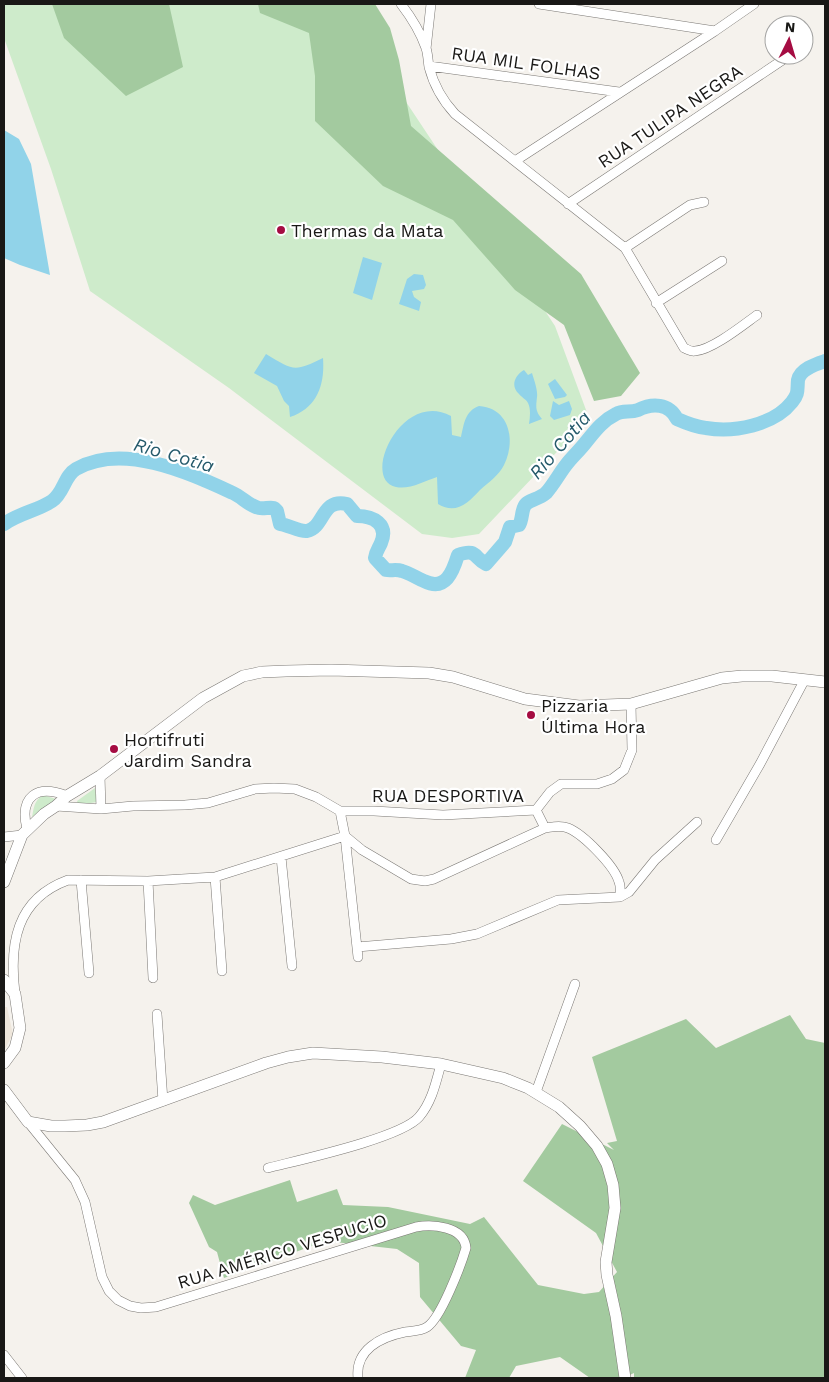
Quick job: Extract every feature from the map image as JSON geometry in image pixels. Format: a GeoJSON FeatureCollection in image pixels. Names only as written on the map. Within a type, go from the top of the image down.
{"type":"FeatureCollection","features":[{"type":"Feature","properties":{"kind":"street"},"geometry":{"type":"LineString","coordinates":[[401,4],[413,20],[426,49],[429,66],[443,101],[455,114],[626,248],[681,344],[694,352],[702,350],[721,340],[757,315]]}},
{"type":"Feature","properties":{"kind":"street"},"geometry":{"type":"LineString","coordinates":[[426,49],[431,4]]}},
{"type":"Feature","properties":{"kind":"street"},"geometry":{"type":"LineString","coordinates":[[539,4],[715,31]]}},
{"type":"Feature","properties":{"kind":"street"},"geometry":{"type":"LineString","coordinates":[[515,161],[619,92],[629,88],[754,4]]}},
{"type":"Feature","properties":{"kind":"street"},"geometry":{"type":"LineString","coordinates":[[413,20],[422,19],[430,15]]}},
{"type":"Feature","properties":{"kind":"street","name":"RUA TULIPA NEGRA"},"geometry":{"type":"LineString","coordinates":[[568,204],[775,65]]}},
{"type":"Feature","properties":{"kind":"street","name":"RUA MIL FOLHAS"},"geometry":{"type":"LineString","coordinates":[[429,66],[619,92]]}},
{"type":"Feature","properties":{"kind":"street"},"geometry":{"type":"LineString","coordinates":[[626,248],[690,205],[704,202]]}},
{"type":"Feature","properties":{"kind":"street"},"geometry":{"type":"LineString","coordinates":[[656,303],[722,262]]}},
{"type":"Feature","properties":{"kind":"street"},"geometry":{"type":"LineString","coordinates":[[4,836],[25,832],[67,796],[100,776],[164,725],[203,698],[243,676],[262,672],[331,670],[429,673],[453,677],[525,700],[579,706],[631,704],[722,678],[742,676],[772,676],[825,682]]}},
{"type":"Feature","properties":{"kind":"street"},"geometry":{"type":"LineString","coordinates":[[716,840],[760,764],[804,680]]}},
{"type":"Feature","properties":{"kind":"street"},"geometry":{"type":"LineString","coordinates":[[536,810],[550,792],[561,784],[597,784],[612,779],[624,770],[632,750],[631,704]]}},
{"type":"Feature","properties":{"kind":"street"},"geometry":{"type":"LineString","coordinates":[[100,776],[101,809]]}},
{"type":"Feature","properties":{"kind":"street"},"geometry":{"type":"LineString","coordinates":[[56,806],[101,809],[200,804],[255,789],[274,788],[295,790],[316,797],[340,811],[345,836],[358,957]]}},
{"type":"Feature","properties":{"kind":"street"},"geometry":{"type":"LineString","coordinates":[[4,882],[25,832],[24,817],[26,804],[32,795],[48,791],[58,792],[67,796]]}},
{"type":"Feature","properties":{"kind":"street","name":"RUA DESPORTIVA"},"geometry":{"type":"LineString","coordinates":[[340,811],[443,814],[536,810],[545,828]]}},
{"type":"Feature","properties":{"kind":"street"},"geometry":{"type":"LineString","coordinates":[[357,947],[450,939],[477,934],[558,900],[620,897],[629,892],[655,860],[697,822]]}},
{"type":"Feature","properties":{"kind":"street"},"geometry":{"type":"LineString","coordinates":[[345,836],[362,850],[411,879],[425,881],[434,879],[545,828],[558,826],[569,829],[583,839],[613,868],[620,882],[620,897]]}},
{"type":"Feature","properties":{"kind":"street"},"geometry":{"type":"LineString","coordinates":[[4,1063],[15,1048],[19,1038],[20,1020],[8,969],[18,928],[27,909],[57,884],[68,880],[148,881],[214,877],[345,836]]}},
{"type":"Feature","properties":{"kind":"street"},"geometry":{"type":"LineString","coordinates":[[281,857],[292,966]]}},
{"type":"Feature","properties":{"kind":"street"},"geometry":{"type":"LineString","coordinates":[[214,877],[222,971]]}},
{"type":"Feature","properties":{"kind":"street"},"geometry":{"type":"LineString","coordinates":[[81,880],[89,973]]}},
{"type":"Feature","properties":{"kind":"street"},"geometry":{"type":"LineString","coordinates":[[148,881],[153,978]]}},
{"type":"Feature","properties":{"kind":"street"},"geometry":{"type":"LineString","coordinates":[[4,980],[15,994]]}},
{"type":"Feature","properties":{"kind":"street"},"geometry":{"type":"LineString","coordinates":[[536,1092],[575,984]]}},
{"type":"Feature","properties":{"kind":"street"},"geometry":{"type":"LineString","coordinates":[[157,1014],[163,1100]]}},
{"type":"Feature","properties":{"kind":"street"},"geometry":{"type":"LineString","coordinates":[[4,1090],[28,1122],[51,1126],[87,1125],[103,1122],[266,1063],[313,1053],[382,1057],[441,1064],[503,1078],[536,1092],[559,1107],[580,1126],[597,1146],[608,1164],[613,1184],[615,1208],[606,1262],[625,1378]]}},
{"type":"Feature","properties":{"kind":"street"},"geometry":{"type":"LineString","coordinates":[[268,1168],[358,1143],[408,1126],[418,1118],[429,1102],[441,1064]]}},
{"type":"Feature","properties":{"kind":"street","name":"RUA AMÉRICO VESPUCIO"},"geometry":{"type":"LineString","coordinates":[[28,1122],[75,1180],[85,1202],[102,1277],[109,1291],[118,1300],[130,1306],[141,1308],[156,1307],[416,1226],[447,1228],[463,1238],[466,1248],[447,1296],[434,1319],[428,1326],[422,1329],[394,1334],[374,1343],[365,1351],[360,1360],[358,1378]]}},
{"type":"Feature","properties":{"kind":"street"},"geometry":{"type":"LineString","coordinates":[[4,1355],[22,1378]]}},
{"type":"Feature","properties":{"kind":"shaded area"},"geometry":{"type":"Polygon","coordinates":[[[4,1007],[7,1007],[13,1034],[4,1051],[4,1007]]]}},
{"type":"Feature","properties":{"kind":"green space","name":"Thermas da Mata"},"geometry":{"type":"Polygon","coordinates":[[[4,4],[341,4],[555,326],[589,418],[479,534],[452,538],[422,534],[229,388],[90,291],[51,169],[4,38],[4,4]]]}},
{"type":"Feature","properties":{"kind":"green space"},"geometry":{"type":"Polygon","coordinates":[[[52,4],[169,4],[183,67],[126,96],[64,38],[52,4]]]}},
{"type":"Feature","properties":{"kind":"green space"},"geometry":{"type":"Polygon","coordinates":[[[258,4],[375,4],[390,28],[399,60],[411,126],[581,274],[640,373],[621,396],[594,401],[564,325],[515,290],[453,220],[383,186],[315,121],[315,76],[309,33],[260,13],[258,4]]]}},
{"type":"Feature","properties":{"kind":"green space"},"geometry":{"type":"Polygon","coordinates":[[[95,788],[97,802],[78,805],[77,801],[95,788]]]}},
{"type":"Feature","properties":{"kind":"green space"},"geometry":{"type":"Polygon","coordinates":[[[43,795],[56,799],[32,817],[36,802],[43,795]]]}},
{"type":"Feature","properties":{"kind":"green space"},"geometry":{"type":"Polygon","coordinates":[[[790,1015],[806,1039],[825,1043],[825,1378],[634,1378],[634,1373],[623,1378],[590,1378],[560,1357],[516,1366],[509,1378],[465,1378],[476,1350],[461,1346],[420,1297],[419,1263],[397,1249],[326,1241],[224,1278],[217,1252],[209,1247],[189,1203],[193,1195],[215,1205],[290,1180],[297,1202],[337,1189],[343,1205],[388,1207],[470,1224],[484,1217],[538,1285],[584,1294],[599,1292],[617,1272],[596,1233],[523,1181],[562,1124],[614,1150],[607,1143],[617,1141],[592,1057],[686,1019],[716,1048],[790,1015]]]}},
{"type":"Feature","properties":{"kind":"water"},"geometry":{"type":"Polygon","coordinates":[[[4,130],[19,139],[31,164],[50,275],[4,258],[4,130]]]}},
{"type":"Feature","properties":{"kind":"water"},"geometry":{"type":"Polygon","coordinates":[[[363,257],[382,263],[372,300],[353,293],[363,257]]]}},
{"type":"Feature","properties":{"kind":"water"},"geometry":{"type":"Polygon","coordinates":[[[414,274],[423,275],[426,285],[424,289],[412,291],[414,297],[421,302],[419,311],[399,304],[407,279],[414,274]]]}},
{"type":"Feature","properties":{"kind":"water"},"geometry":{"type":"Polygon","coordinates":[[[266,354],[294,368],[306,366],[323,358],[321,386],[307,408],[290,417],[289,406],[284,401],[277,386],[254,373],[266,354]]]}},
{"type":"Feature","properties":{"kind":"water"},"geometry":{"type":"Polygon","coordinates":[[[524,370],[528,375],[532,373],[537,391],[536,409],[542,419],[529,424],[529,405],[516,391],[514,384],[518,375],[524,370]]]}},
{"type":"Feature","properties":{"kind":"water"},"geometry":{"type":"Polygon","coordinates":[[[555,379],[567,395],[565,397],[555,399],[548,384],[555,379]]]}},
{"type":"Feature","properties":{"kind":"water"},"geometry":{"type":"Polygon","coordinates":[[[553,401],[559,405],[569,401],[572,409],[570,415],[554,420],[550,416],[553,401]]]}},
{"type":"Feature","properties":{"kind":"water"},"geometry":{"type":"Polygon","coordinates":[[[479,406],[489,408],[504,419],[510,436],[510,446],[508,456],[499,472],[471,499],[456,508],[444,507],[438,504],[437,477],[417,485],[401,488],[386,481],[382,469],[384,454],[391,439],[402,425],[416,415],[433,411],[451,416],[452,435],[461,437],[468,415],[474,408],[479,406]]]}},
{"type":"Feature","properties":{"kind":"waterway","name":"Rio Cotia"},"geometry":{"type":"LineString","coordinates":[[4,524],[56,498],[69,476],[76,469],[94,461],[135,459],[156,463],[197,477],[233,493],[255,507],[274,508],[277,511],[280,524],[301,530],[307,531],[313,528],[332,505],[339,503],[347,504],[357,516],[374,520],[381,526],[383,536],[375,558],[386,570],[402,571],[432,584],[438,584],[443,582],[451,573],[458,555],[472,553],[486,564],[505,542],[510,527],[519,525],[526,504],[546,493],[568,462],[599,426],[616,414],[635,411],[649,406],[660,406],[670,410],[677,419],[699,427],[729,429],[753,426],[784,410],[796,396],[799,376],[809,368],[825,361]]}},
{"type":"Feature","properties":{"kind":"place","name":"Thermas da Mata"},"geometry":{"type":"Point","coordinates":[281,230]}},
{"type":"Feature","properties":{"kind":"place","name":"Pizzaria Última Hora"},"geometry":{"type":"Point","coordinates":[531,715]}},
{"type":"Feature","properties":{"kind":"place","name":"Hortifruti Jardim Sandra"},"geometry":{"type":"Point","coordinates":[114,749]}}]}
